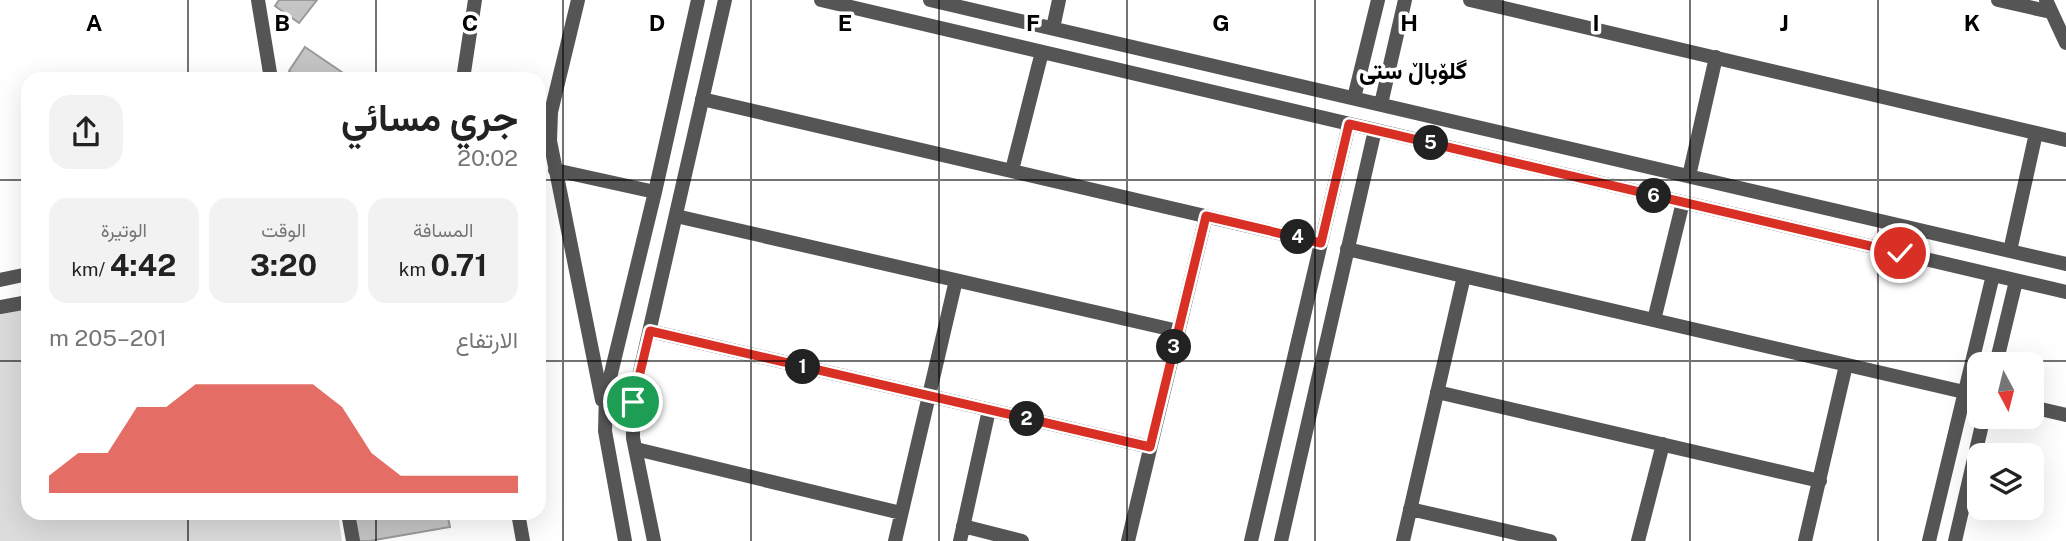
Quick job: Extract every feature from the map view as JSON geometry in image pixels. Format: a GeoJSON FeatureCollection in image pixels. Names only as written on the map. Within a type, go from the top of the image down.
{"type":"FeatureCollection","features":[{"type":"Feature","properties":{"kind":"street"},"geometry":{"type":"LineString","coordinates":[[258,0],[270,72]]}},
{"type":"Feature","properties":{"kind":"street"},"geometry":{"type":"LineString","coordinates":[[464,72],[475,0]]}},
{"type":"Feature","properties":{"kind":"street"},"geometry":{"type":"LineString","coordinates":[[578,0],[551,112],[550,141],[604,412],[625,541]]}},
{"type":"Feature","properties":{"kind":"street"},"geometry":{"type":"LineString","coordinates":[[604,412],[610,376],[698,0]]}},
{"type":"Feature","properties":{"kind":"street"},"geometry":{"type":"LineString","coordinates":[[654,541],[632,426],[633,402],[725,0]]}},
{"type":"Feature","properties":{"kind":"street"},"geometry":{"type":"LineString","coordinates":[[821,0],[2066,292]]}},
{"type":"Feature","properties":{"kind":"street"},"geometry":{"type":"LineString","coordinates":[[930,0],[2066,264]]}},
{"type":"Feature","properties":{"kind":"street"},"geometry":{"type":"LineString","coordinates":[[1052,28],[1059,0]]}},
{"type":"Feature","properties":{"kind":"street"},"geometry":{"type":"LineString","coordinates":[[1354,97],[1378,0]]}},
{"type":"Feature","properties":{"kind":"street"},"geometry":{"type":"LineString","coordinates":[[1381,104],[1405,0]]}},
{"type":"Feature","properties":{"kind":"street"},"geometry":{"type":"LineString","coordinates":[[1470,0],[1527,6],[1716,57],[2066,140]]}},
{"type":"Feature","properties":{"kind":"street"},"geometry":{"type":"LineString","coordinates":[[1998,0],[2048,6],[2066,43]]}},
{"type":"Feature","properties":{"kind":"street"},"geometry":{"type":"LineString","coordinates":[[1012,170],[1042,52]]}},
{"type":"Feature","properties":{"kind":"street"},"geometry":{"type":"LineString","coordinates":[[1689,176],[1716,57]]}},
{"type":"Feature","properties":{"kind":"street"},"geometry":{"type":"LineString","coordinates":[[702,99],[1321,243]]}},
{"type":"Feature","properties":{"kind":"street"},"geometry":{"type":"LineString","coordinates":[[1251,541],[1349,124]]}},
{"type":"Feature","properties":{"kind":"street"},"geometry":{"type":"LineString","coordinates":[[1281,541],[1375,130]]}},
{"type":"Feature","properties":{"kind":"street"},"geometry":{"type":"LineString","coordinates":[[2010,251],[2036,133]]}},
{"type":"Feature","properties":{"kind":"street"},"geometry":{"type":"LineString","coordinates":[[555,170],[655,192]]}},
{"type":"Feature","properties":{"kind":"street"},"geometry":{"type":"LineString","coordinates":[[1654,320],[1682,202]]}},
{"type":"Feature","properties":{"kind":"street"},"geometry":{"type":"LineString","coordinates":[[1808,231],[1813,205]]}},
{"type":"Feature","properties":{"kind":"street"},"geometry":{"type":"LineString","coordinates":[[676,216],[1178,331]]}},
{"type":"Feature","properties":{"kind":"street"},"geometry":{"type":"LineString","coordinates":[[1128,541],[1206,216]]}},
{"type":"Feature","properties":{"kind":"street"},"geometry":{"type":"LineString","coordinates":[[1347,249],[1965,392]]}},
{"type":"Feature","properties":{"kind":"street"},"geometry":{"type":"LineString","coordinates":[[1929,541],[1993,275]]}},
{"type":"Feature","properties":{"kind":"street"},"geometry":{"type":"LineString","coordinates":[[0,280],[21,276]]}},
{"type":"Feature","properties":{"kind":"street"},"geometry":{"type":"LineString","coordinates":[[1402,541],[1464,276]]}},
{"type":"Feature","properties":{"kind":"street"},"geometry":{"type":"LineString","coordinates":[[895,541],[956,280]]}},
{"type":"Feature","properties":{"kind":"street"},"geometry":{"type":"LineString","coordinates":[[1999,352],[2016,281]]}},
{"type":"Feature","properties":{"kind":"street"},"geometry":{"type":"LineString","coordinates":[[0,307],[21,303]]}},
{"type":"Feature","properties":{"kind":"street"},"geometry":{"type":"LineString","coordinates":[[650,331],[1150,447]]}},
{"type":"Feature","properties":{"kind":"street"},"geometry":{"type":"LineString","coordinates":[[1805,541],[1846,365]]}},
{"type":"Feature","properties":{"kind":"street"},"geometry":{"type":"LineString","coordinates":[[1437,392],[1820,481]]}},
{"type":"Feature","properties":{"kind":"street"},"geometry":{"type":"LineString","coordinates":[[989,410],[961,534],[1022,541]]}},
{"type":"Feature","properties":{"kind":"street"},"geometry":{"type":"LineString","coordinates":[[2044,410],[2066,415]]}},
{"type":"Feature","properties":{"kind":"street"},"geometry":{"type":"LineString","coordinates":[[1955,541],[1981,429]]}},
{"type":"Feature","properties":{"kind":"street"},"geometry":{"type":"LineString","coordinates":[[1638,541],[1662,444]]}},
{"type":"Feature","properties":{"kind":"street"},"geometry":{"type":"LineString","coordinates":[[636,449],[901,513]]}},
{"type":"Feature","properties":{"kind":"street"},"geometry":{"type":"LineString","coordinates":[[1410,509],[1550,541]]}},
{"type":"Feature","properties":{"kind":"street"},"geometry":{"type":"LineString","coordinates":[[349,520],[353,541]]}},
{"type":"Feature","properties":{"kind":"street"},"geometry":{"type":"LineString","coordinates":[[519,520],[523,541]]}},
{"type":"Feature","properties":{"kind":"shaded area"},"geometry":{"type":"Polygon","coordinates":[[[21,303],[21,520],[339,520],[342,541],[0,541],[0,307],[21,303]]]}},
{"type":"Feature","properties":{"kind":"building"},"geometry":{"type":"Polygon","coordinates":[[[279,0],[317,0],[299,23],[275,6],[279,0]]]}},
{"type":"Feature","properties":{"kind":"building"},"geometry":{"type":"Polygon","coordinates":[[[305,47],[342,72],[290,72],[305,47]]]}},
{"type":"Feature","properties":{"kind":"building"},"geometry":{"type":"Polygon","coordinates":[[[348,520],[448,520],[450,527],[369,541],[351,541],[348,520]]]}},
{"type":"Feature","properties":{"kind":"district","name":"گلۆباڵ ستی"},"geometry":{"type":"Point","coordinates":[1413,71]}},
{"type":"Feature","properties":{"kind":"route"},"geometry":{"type":"LineString","coordinates":[[633,402],[650,331],[1150,447],[1206,216],[1321,243],[1349,124],[1900,253]]}}]}
